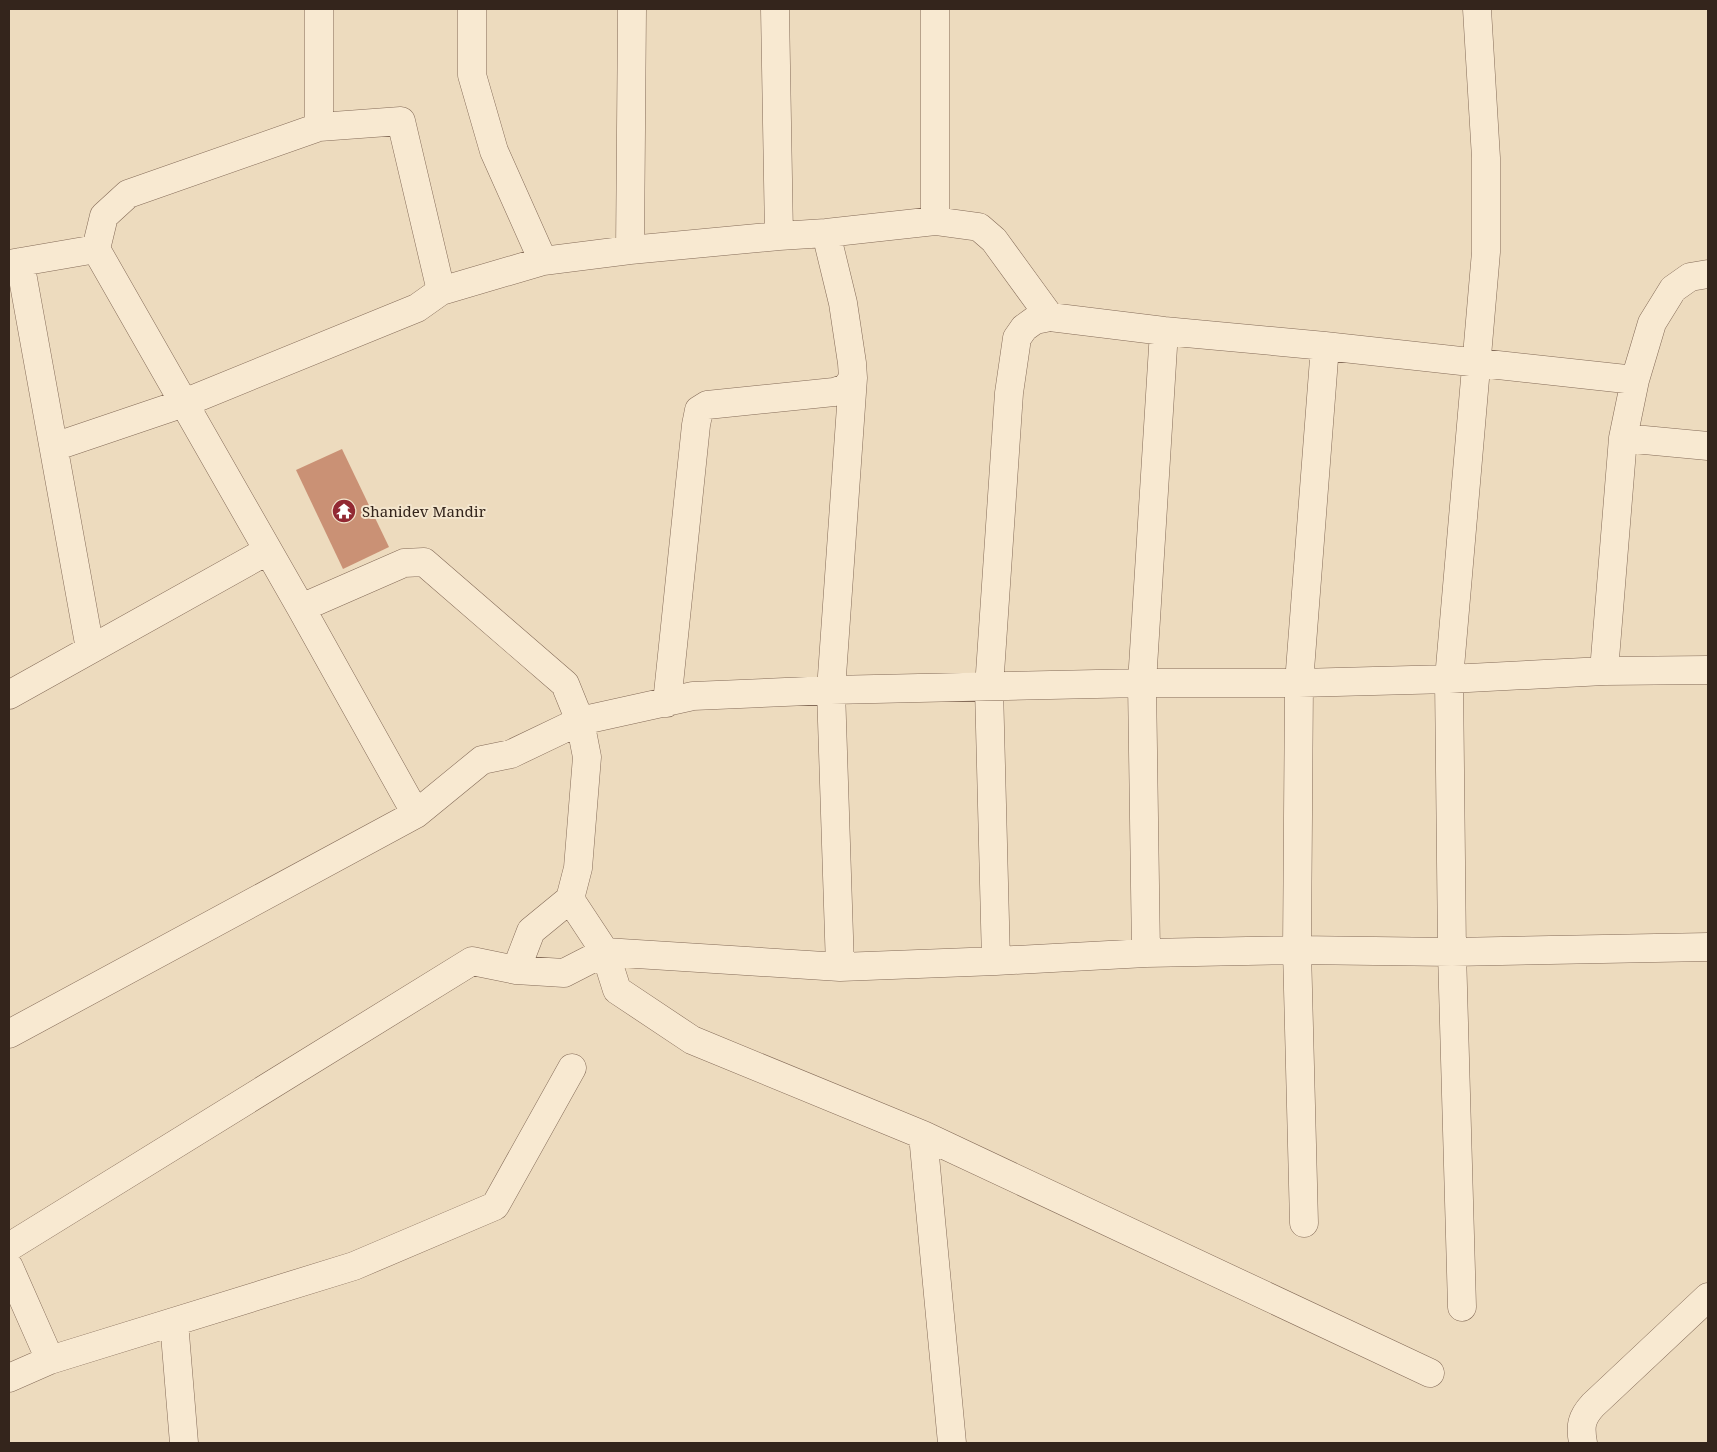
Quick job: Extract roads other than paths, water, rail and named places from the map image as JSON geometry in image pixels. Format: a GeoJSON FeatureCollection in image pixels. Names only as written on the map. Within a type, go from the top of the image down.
{"type":"FeatureCollection","features":[{"type":"Feature","properties":{"kind":"street"},"geometry":{"type":"LineString","coordinates":[[319,9],[319,127]]}},
{"type":"Feature","properties":{"kind":"street"},"geometry":{"type":"LineString","coordinates":[[472,9],[472,75],[494,151],[543,261]]}},
{"type":"Feature","properties":{"kind":"street"},"geometry":{"type":"LineString","coordinates":[[630,250],[632,9]]}},
{"type":"Feature","properties":{"kind":"street"},"geometry":{"type":"LineString","coordinates":[[775,9],[780,236]]}},
{"type":"Feature","properties":{"kind":"street"},"geometry":{"type":"LineString","coordinates":[[935,9],[935,221]]}},
{"type":"Feature","properties":{"kind":"street"},"geometry":{"type":"LineString","coordinates":[[1462,1307],[1452,952],[1449,679],[1486,252],[1486,167],[1477,9]]}},
{"type":"Feature","properties":{"kind":"street"},"geometry":{"type":"LineString","coordinates":[[416,814],[96,249],[104,216],[128,194],[319,127],[401,121],[441,291]]}},
{"type":"Feature","properties":{"kind":"street"},"geometry":{"type":"LineString","coordinates":[[54,447],[184,403],[417,308],[441,291],[543,261],[630,250],[780,236],[826,234],[935,221],[979,227],[994,240],[1050,317]]}},
{"type":"Feature","properties":{"kind":"street"},"geometry":{"type":"LineString","coordinates":[[826,234],[843,303],[853,378],[831,690],[840,966]]}},
{"type":"Feature","properties":{"kind":"street"},"geometry":{"type":"LineString","coordinates":[[90,649],[54,447],[14,263],[96,249]]}},
{"type":"Feature","properties":{"kind":"street"},"geometry":{"type":"LineString","coordinates":[[1604,671],[1623,438],[1635,380],[1652,323],[1673,289],[1690,277],[1708,274]]}},
{"type":"Feature","properties":{"kind":"street"},"geometry":{"type":"LineString","coordinates":[[996,961],[990,688],[1008,392],[1018,338],[1024,328],[1035,320],[1050,317],[1164,331],[1325,346],[1635,380]]}},
{"type":"Feature","properties":{"kind":"street"},"geometry":{"type":"LineString","coordinates":[[1146,952],[1142,683],[1164,331]]}},
{"type":"Feature","properties":{"kind":"street"},"geometry":{"type":"LineString","coordinates":[[1304,1223],[1297,950],[1300,683],[1325,346]]}},
{"type":"Feature","properties":{"kind":"street"},"geometry":{"type":"LineString","coordinates":[[666,702],[699,410],[707,405],[724,402],[834,392],[846,388],[853,378]]}},
{"type":"Feature","properties":{"kind":"street"},"geometry":{"type":"LineString","coordinates":[[1623,438],[1708,446]]}},
{"type":"Feature","properties":{"kind":"street"},"geometry":{"type":"LineString","coordinates":[[9,695],[267,551]]}},
{"type":"Feature","properties":{"kind":"street"},"geometry":{"type":"LineString","coordinates":[[301,608],[404,563],[424,562],[565,684],[580,721],[587,757],[578,868],[570,899],[531,931],[516,970]]}},
{"type":"Feature","properties":{"kind":"street"},"geometry":{"type":"LineString","coordinates":[[9,1034],[416,814],[482,760],[511,754],[580,721],[693,696],[831,690],[990,688],[1142,683],[1300,683],[1449,679],[1604,671],[1708,670]]}},
{"type":"Feature","properties":{"kind":"street"},"geometry":{"type":"LineString","coordinates":[[570,899],[605,952],[617,990],[692,1040],[922,1135],[1430,1373]]}},
{"type":"Feature","properties":{"kind":"street"},"geometry":{"type":"LineString","coordinates":[[9,1247],[472,961],[516,970],[564,973],[605,952],[840,966],[996,961],[1146,952],[1297,950],[1452,952],[1708,947]]}},
{"type":"Feature","properties":{"kind":"street"},"geometry":{"type":"LineString","coordinates":[[9,1378],[50,1360],[354,1266],[495,1206],[572,1068]]}},
{"type":"Feature","properties":{"kind":"street"},"geometry":{"type":"LineString","coordinates":[[922,1135],[952,1443]]}},
{"type":"Feature","properties":{"kind":"street"},"geometry":{"type":"LineString","coordinates":[[9,1267],[50,1360]]}},
{"type":"Feature","properties":{"kind":"street"},"geometry":{"type":"LineString","coordinates":[[1584,1443],[1581,1427],[1584,1415],[1706,1308]]}},
{"type":"Feature","properties":{"kind":"street"},"geometry":{"type":"LineString","coordinates":[[174,1322],[184,1443]]}},
{"type":"Feature","properties":{"kind":"place","name":"Shanidev Mandir"},"geometry":{"type":"Point","coordinates":[344,511]}}]}
